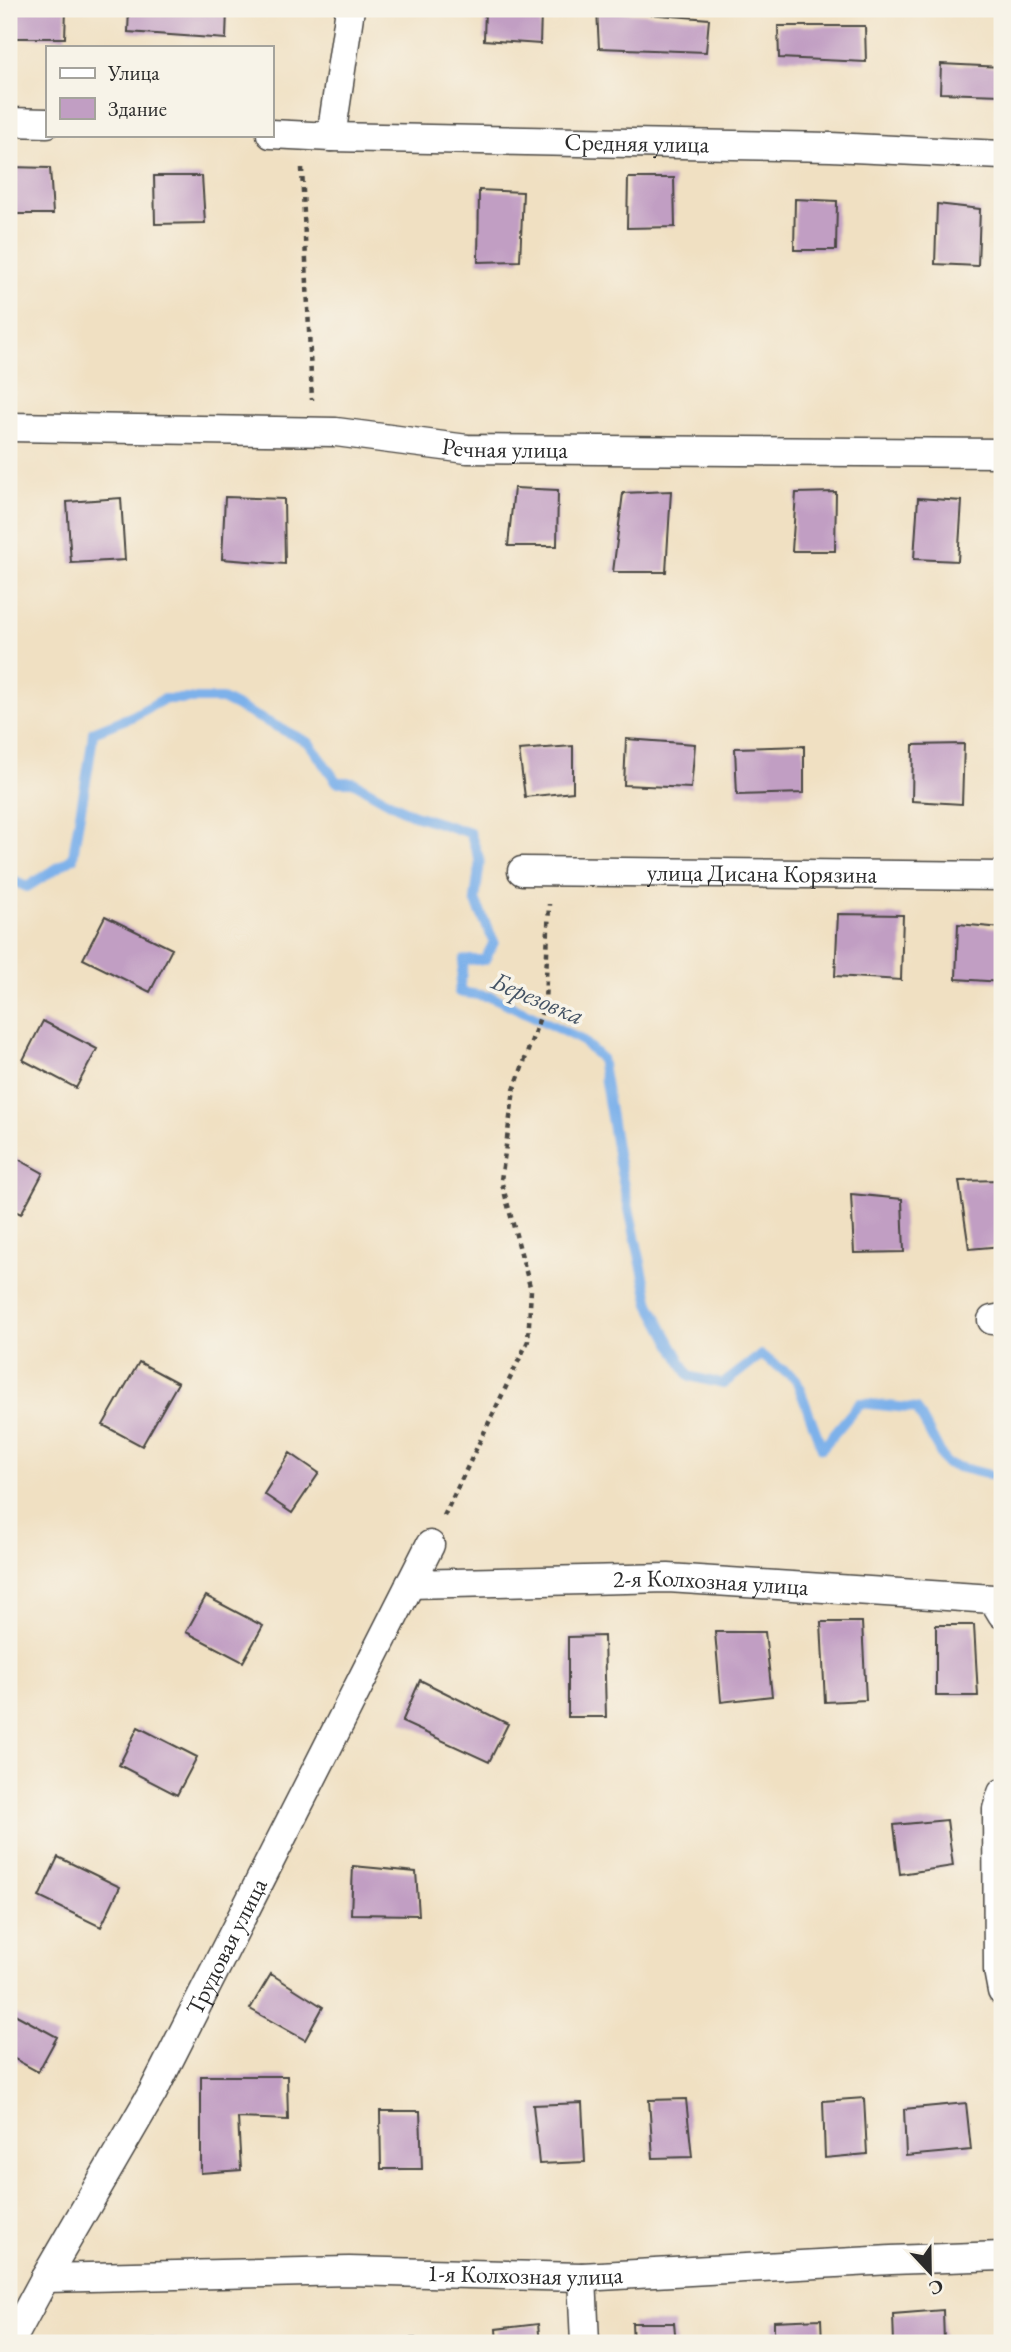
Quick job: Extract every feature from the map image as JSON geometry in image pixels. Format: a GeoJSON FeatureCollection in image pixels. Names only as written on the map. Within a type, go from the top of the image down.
{"type":"FeatureCollection","features":[{"type":"Feature","properties":{"kind":"street"},"geometry":{"type":"LineString","coordinates":[[331,137],[350,9]]}},
{"type":"Feature","properties":{"kind":"street"},"geometry":{"type":"LineString","coordinates":[[9,122],[46,124]]}},
{"type":"Feature","properties":{"kind":"street","name":"Средняя улица"},"geometry":{"type":"LineString","coordinates":[[273,134],[831,147],[1002,155]]}},
{"type":"Feature","properties":{"kind":"street","name":"Речная улица"},"geometry":{"type":"LineString","coordinates":[[9,426],[336,432],[467,449],[1002,453]]}},
{"type":"Feature","properties":{"kind":"street","name":"улица Дисана Корязина"},"geometry":{"type":"LineString","coordinates":[[536,871],[1002,876]]}},
{"type":"Feature","properties":{"kind":"street","name":"Трудовая улица"},"geometry":{"type":"LineString","coordinates":[[10,2343],[153,2092],[430,1545]]}},
{"type":"Feature","properties":{"kind":"street","name":"2-я Колхозная улица"},"geometry":{"type":"LineString","coordinates":[[410,1584],[668,1578],[993,1599],[1002,1614]]}},
{"type":"Feature","properties":{"kind":"street"},"geometry":{"type":"LineString","coordinates":[[1002,1793],[997,1809],[998,1970],[1002,1991]]}},
{"type":"Feature","properties":{"kind":"street","name":"1-я Колхозная улица"},"geometry":{"type":"LineString","coordinates":[[45,2278],[349,2271],[582,2277],[1002,2256]]}},
{"type":"Feature","properties":{"kind":"street"},"geometry":{"type":"LineString","coordinates":[[582,2277],[585,2343]]}},
{"type":"Feature","properties":{"kind":"path"},"geometry":{"type":"LineString","coordinates":[[300,135],[314,432]]}},
{"type":"Feature","properties":{"kind":"path"},"geometry":{"type":"LineString","coordinates":[[430,1545],[528,1340],[531,1290],[501,1180],[514,1090],[545,1003],[536,871]]}},
{"type":"Feature","properties":{"kind":"building"},"geometry":{"type":"Polygon","coordinates":[[[9,9],[66,9],[65,38],[9,38],[9,9]]]}},
{"type":"Feature","properties":{"kind":"building"},"geometry":{"type":"Polygon","coordinates":[[[129,9],[227,9],[226,39],[128,32],[129,9]]]}},
{"type":"Feature","properties":{"kind":"building"},"geometry":{"type":"Polygon","coordinates":[[[485,10],[541,13],[540,44],[484,40],[485,10]]]}},
{"type":"Feature","properties":{"kind":"building"},"geometry":{"type":"Polygon","coordinates":[[[597,10],[709,19],[706,52],[599,48],[597,10]]]}},
{"type":"Feature","properties":{"kind":"building"},"geometry":{"type":"Polygon","coordinates":[[[778,26],[865,26],[866,62],[779,58],[778,26]]]}},
{"type":"Feature","properties":{"kind":"building"},"geometry":{"type":"Polygon","coordinates":[[[941,64],[1002,67],[1002,95],[940,93],[941,64]]]}},
{"type":"Feature","properties":{"kind":"building"},"geometry":{"type":"Polygon","coordinates":[[[9,167],[50,168],[53,214],[9,214],[9,167]]]}},
{"type":"Feature","properties":{"kind":"building"},"geometry":{"type":"Polygon","coordinates":[[[154,176],[202,176],[205,223],[155,224],[154,176]]]}},
{"type":"Feature","properties":{"kind":"building"},"geometry":{"type":"Polygon","coordinates":[[[628,178],[674,178],[675,227],[627,228],[628,178]]]}},
{"type":"Feature","properties":{"kind":"building"},"geometry":{"type":"Polygon","coordinates":[[[479,190],[523,192],[520,261],[478,262],[479,190]]]}},
{"type":"Feature","properties":{"kind":"building"},"geometry":{"type":"Polygon","coordinates":[[[795,199],[837,201],[836,250],[794,250],[795,199]]]}},
{"type":"Feature","properties":{"kind":"building"},"geometry":{"type":"Polygon","coordinates":[[[937,204],[980,209],[978,266],[935,264],[937,204]]]}},
{"type":"Feature","properties":{"kind":"building"},"geometry":{"type":"Polygon","coordinates":[[[514,488],[558,490],[557,546],[508,546],[514,488]]]}},
{"type":"Feature","properties":{"kind":"building"},"geometry":{"type":"Polygon","coordinates":[[[671,491],[666,572],[613,572],[623,493],[671,491]]]}},
{"type":"Feature","properties":{"kind":"building"},"geometry":{"type":"Polygon","coordinates":[[[836,492],[835,551],[792,551],[796,493],[836,492]]]}},
{"type":"Feature","properties":{"kind":"building"},"geometry":{"type":"Polygon","coordinates":[[[225,497],[284,499],[285,564],[222,559],[225,497]]]}},
{"type":"Feature","properties":{"kind":"building"},"geometry":{"type":"Polygon","coordinates":[[[121,498],[125,560],[71,563],[67,502],[121,498]]]}},
{"type":"Feature","properties":{"kind":"building"},"geometry":{"type":"Polygon","coordinates":[[[918,498],[962,501],[958,561],[914,559],[918,498]]]}},
{"type":"Feature","properties":{"kind":"building"},"geometry":{"type":"Polygon","coordinates":[[[626,739],[695,744],[691,788],[624,785],[626,739]]]}},
{"type":"Feature","properties":{"kind":"building"},"geometry":{"type":"Polygon","coordinates":[[[964,744],[962,804],[912,801],[913,745],[964,744]]]}},
{"type":"Feature","properties":{"kind":"building"},"geometry":{"type":"Polygon","coordinates":[[[573,746],[573,792],[525,797],[519,750],[573,746]]]}},
{"type":"Feature","properties":{"kind":"building"},"geometry":{"type":"Polygon","coordinates":[[[804,746],[804,793],[737,795],[735,748],[804,746]]]}},
{"type":"Feature","properties":{"kind":"building"},"geometry":{"type":"Polygon","coordinates":[[[838,914],[903,915],[901,980],[835,976],[838,914]]]}},
{"type":"Feature","properties":{"kind":"building"},"geometry":{"type":"Polygon","coordinates":[[[105,916],[172,949],[150,992],[83,959],[105,916]]]}},
{"type":"Feature","properties":{"kind":"building"},"geometry":{"type":"Polygon","coordinates":[[[958,924],[1002,928],[1002,982],[956,979],[958,924]]]}},
{"type":"Feature","properties":{"kind":"building"},"geometry":{"type":"Polygon","coordinates":[[[43,1021],[97,1049],[76,1088],[23,1060],[43,1021]]]}},
{"type":"Feature","properties":{"kind":"building"},"geometry":{"type":"Polygon","coordinates":[[[9,1154],[43,1173],[21,1214],[9,1208],[9,1154]]]}},
{"type":"Feature","properties":{"kind":"building"},"geometry":{"type":"Polygon","coordinates":[[[1002,1180],[1002,1246],[969,1249],[959,1181],[1002,1180]]]}},
{"type":"Feature","properties":{"kind":"building"},"geometry":{"type":"Polygon","coordinates":[[[851,1194],[902,1199],[904,1252],[854,1253],[851,1194]]]}},
{"type":"Feature","properties":{"kind":"building"},"geometry":{"type":"Polygon","coordinates":[[[139,1362],[178,1383],[142,1446],[103,1425],[139,1362]]]}},
{"type":"Feature","properties":{"kind":"building"},"geometry":{"type":"Polygon","coordinates":[[[290,1453],[319,1473],[292,1513],[264,1494],[290,1453]]]}},
{"type":"Feature","properties":{"kind":"building"},"geometry":{"type":"Polygon","coordinates":[[[206,1596],[263,1626],[243,1662],[186,1632],[206,1596]]]}},
{"type":"Feature","properties":{"kind":"building"},"geometry":{"type":"Polygon","coordinates":[[[821,1622],[862,1622],[866,1700],[825,1702],[821,1622]]]}},
{"type":"Feature","properties":{"kind":"building"},"geometry":{"type":"Polygon","coordinates":[[[936,1625],[974,1625],[978,1696],[936,1696],[936,1625]]]}},
{"type":"Feature","properties":{"kind":"building"},"geometry":{"type":"Polygon","coordinates":[[[715,1632],[765,1632],[772,1696],[721,1702],[715,1632]]]}},
{"type":"Feature","properties":{"kind":"building"},"geometry":{"type":"Polygon","coordinates":[[[604,1636],[606,1717],[568,1717],[568,1637],[604,1636]]]}},
{"type":"Feature","properties":{"kind":"building"},"geometry":{"type":"Polygon","coordinates":[[[420,1680],[508,1724],[489,1762],[402,1722],[420,1680]]]}},
{"type":"Feature","properties":{"kind":"building"},"geometry":{"type":"Polygon","coordinates":[[[138,1727],[197,1757],[177,1795],[119,1765],[138,1727]]]}},
{"type":"Feature","properties":{"kind":"building"},"geometry":{"type":"Polygon","coordinates":[[[947,1820],[953,1866],[900,1874],[894,1825],[947,1820]]]}},
{"type":"Feature","properties":{"kind":"building"},"geometry":{"type":"Polygon","coordinates":[[[58,1857],[120,1887],[101,1927],[39,1897],[58,1857]]]}},
{"type":"Feature","properties":{"kind":"building"},"geometry":{"type":"Polygon","coordinates":[[[353,1866],[416,1872],[419,1915],[351,1914],[353,1866]]]}},
{"type":"Feature","properties":{"kind":"building"},"geometry":{"type":"Polygon","coordinates":[[[271,1974],[323,2007],[305,2040],[250,2009],[271,1974]]]}},
{"type":"Feature","properties":{"kind":"building"},"geometry":{"type":"Polygon","coordinates":[[[9,2011],[57,2037],[38,2072],[9,2056],[9,2011]]]}},
{"type":"Feature","properties":{"kind":"building"},"geometry":{"type":"Polygon","coordinates":[[[201,2076],[287,2076],[288,2120],[238,2118],[241,2170],[201,2173],[201,2076]]]}},
{"type":"Feature","properties":{"kind":"building"},"geometry":{"type":"Polygon","coordinates":[[[864,2098],[867,2154],[825,2158],[823,2101],[864,2098]]]}},
{"type":"Feature","properties":{"kind":"building"},"geometry":{"type":"Polygon","coordinates":[[[686,2099],[692,2157],[653,2158],[649,2100],[686,2099]]]}},
{"type":"Feature","properties":{"kind":"building"},"geometry":{"type":"Polygon","coordinates":[[[582,2103],[585,2162],[539,2164],[533,2105],[582,2103]]]}},
{"type":"Feature","properties":{"kind":"building"},"geometry":{"type":"Polygon","coordinates":[[[966,2103],[971,2150],[906,2156],[904,2109],[966,2103]]]}},
{"type":"Feature","properties":{"kind":"building"},"geometry":{"type":"Polygon","coordinates":[[[380,2111],[420,2111],[422,2169],[381,2169],[380,2111]]]}},
{"type":"Feature","properties":{"kind":"building"},"geometry":{"type":"Polygon","coordinates":[[[943,2310],[944,2343],[894,2343],[893,2314],[943,2310]]]}},
{"type":"Feature","properties":{"kind":"building"},"geometry":{"type":"Polygon","coordinates":[[[821,2319],[822,2343],[774,2343],[774,2321],[821,2319]]]}},
{"type":"Feature","properties":{"kind":"building"},"geometry":{"type":"Polygon","coordinates":[[[632,2323],[674,2323],[676,2343],[633,2343],[632,2323]]]}},
{"type":"Feature","properties":{"kind":"building"},"geometry":{"type":"Polygon","coordinates":[[[538,2324],[540,2343],[497,2343],[496,2329],[538,2324]]]}},
{"type":"Feature","properties":{"kind":"building"},"geometry":{"type":"Polygon","coordinates":[[[415,2338],[415,2343],[382,2343],[382,2339],[415,2338]]]}},
{"type":"Feature","properties":{"kind":"building"},"geometry":{"type":"Polygon","coordinates":[[[177,2339],[177,2343],[145,2343],[145,2340],[177,2339]]]}},
{"type":"Feature","properties":{"kind":"waterway","name":"Березовка"},"geometry":{"type":"LineString","coordinates":[[9,879],[27,887],[73,858],[93,732],[133,716],[164,699],[222,699],[309,743],[337,782],[353,782],[411,814],[470,833],[480,861],[475,900],[494,942],[485,960],[464,960],[459,992],[492,997],[531,1015],[581,1040],[601,1058],[618,1159],[650,1304],[689,1376],[723,1384],[761,1355],[796,1379],[822,1448],[860,1403],[917,1409],[946,1464],[1002,1478]]}}]}
